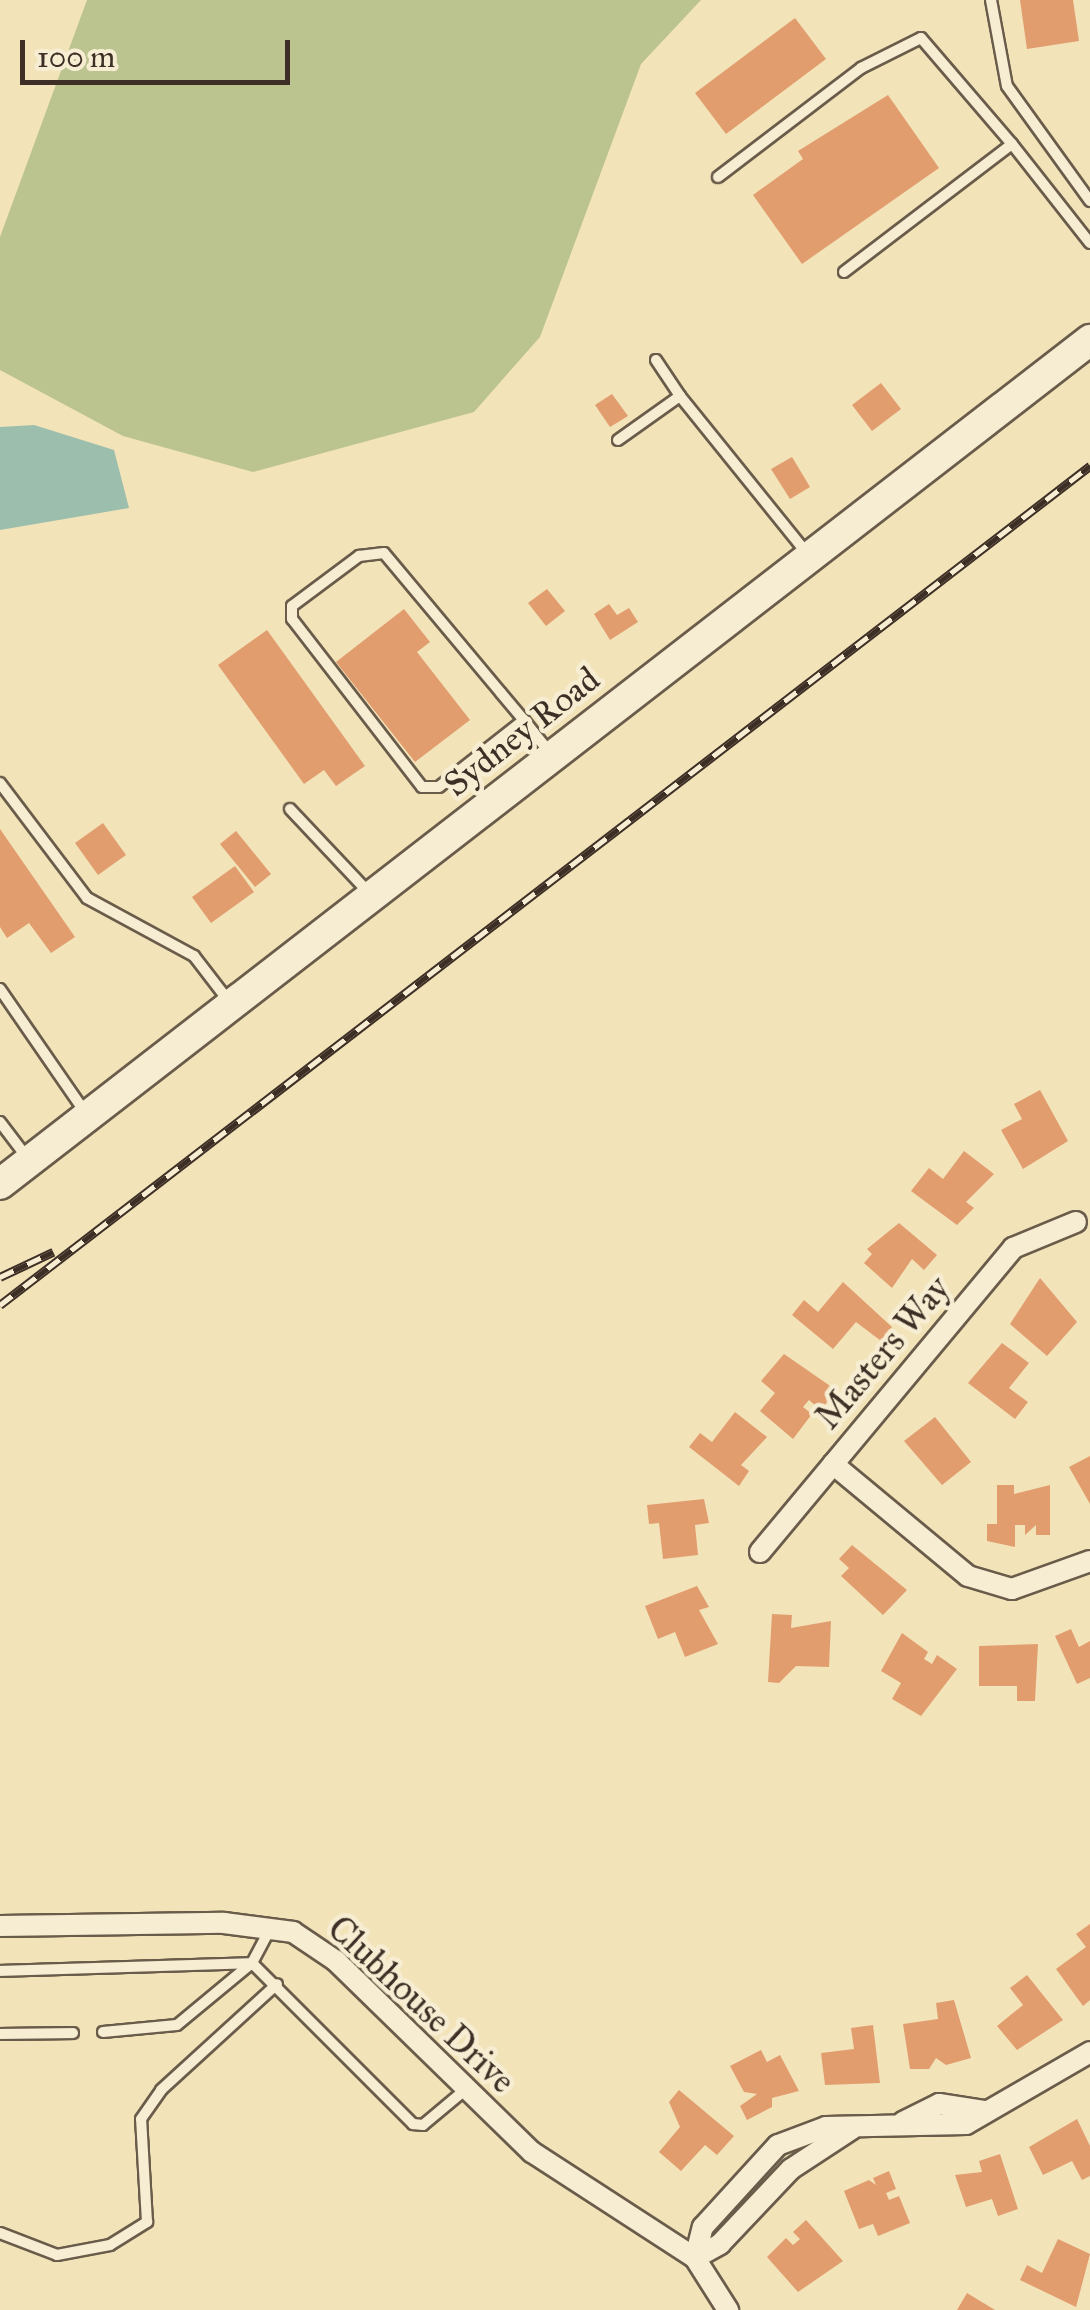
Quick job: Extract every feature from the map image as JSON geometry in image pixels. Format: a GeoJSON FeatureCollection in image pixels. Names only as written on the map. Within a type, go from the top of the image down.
{"type":"FeatureCollection","features":[{"type":"Feature","properties":{"kind":"street","name":"Sydney Road"},"geometry":{"type":"LineString","coordinates":[[0,1184],[1090,340]]}},
{"type":"Feature","properties":{"kind":"street","name":"Masters Way"},"geometry":{"type":"LineString","coordinates":[[760,1552],[1013,1248],[1076,1222]]}},
{"type":"Feature","properties":{"kind":"street"},"geometry":{"type":"LineString","coordinates":[[833,1464],[968,1576],[1012,1589],[1090,1561]]}},
{"type":"Feature","properties":{"kind":"street","name":"Clubhouse Drive"},"geometry":{"type":"LineString","coordinates":[[0,1926],[293,1932],[336,1961],[532,2152],[695,2258],[728,2310]]}},
{"type":"Feature","properties":{"kind":"street"},"geometry":{"type":"LineString","coordinates":[[695,2258],[703,2227],[778,2145],[826,2127],[852,2129],[903,2122],[940,2104],[986,2111],[1090,2053]]}},
{"type":"Feature","properties":{"kind":"lane"},"geometry":{"type":"LineString","coordinates":[[991,0],[1007,86],[1090,200]]}},
{"type":"Feature","properties":{"kind":"lane"},"geometry":{"type":"LineString","coordinates":[[718,178],[861,68],[913,39],[931,41],[1090,242]]}},
{"type":"Feature","properties":{"kind":"lane"},"geometry":{"type":"LineString","coordinates":[[844,272],[1012,144]]}},
{"type":"Feature","properties":{"kind":"lane"},"geometry":{"type":"LineString","coordinates":[[656,360],[680,396],[810,557]]}},
{"type":"Feature","properties":{"kind":"lane"},"geometry":{"type":"LineString","coordinates":[[618,440],[680,396]]}},
{"type":"Feature","properties":{"kind":"lane"},"geometry":{"type":"LineString","coordinates":[[524,720],[439,787],[422,788],[292,619],[292,606],[359,556],[384,554],[524,720],[552,756]]}},
{"type":"Feature","properties":{"kind":"lane"},"geometry":{"type":"LineString","coordinates":[[0,783],[88,898],[194,956],[231,1004]]}},
{"type":"Feature","properties":{"kind":"lane"},"geometry":{"type":"LineString","coordinates":[[290,809],[372,896]]}},
{"type":"Feature","properties":{"kind":"lane"},"geometry":{"type":"LineString","coordinates":[[0,989],[88,1116]]}},
{"type":"Feature","properties":{"kind":"lane"},"geometry":{"type":"LineString","coordinates":[[0,1122],[30,1160]]}},
{"type":"Feature","properties":{"kind":"lane"},"geometry":{"type":"LineString","coordinates":[[103,2032],[177,2025],[252,1963],[270,1929]]}},
{"type":"Feature","properties":{"kind":"lane"},"geometry":{"type":"LineString","coordinates":[[0,1972],[252,1963],[413,2124],[423,2126],[466,2088]]}},
{"type":"Feature","properties":{"kind":"lane"},"geometry":{"type":"LineString","coordinates":[[0,2233],[56,2254],[110,2245],[147,2222],[141,2120],[161,2090],[277,1984]]}},
{"type":"Feature","properties":{"kind":"lane"},"geometry":{"type":"LineString","coordinates":[[0,2034],[73,2033]]}},
{"type":"Feature","properties":{"kind":"green space"},"geometry":{"type":"Polygon","coordinates":[[[87,0],[701,0],[641,64],[540,337],[474,412],[253,472],[123,436],[0,370],[0,237],[87,0]]]}},
{"type":"Feature","properties":{"kind":"shaded area"},"geometry":{"type":"Polygon","coordinates":[[[34,425],[114,450],[129,508],[0,530],[0,427],[34,425]]]}},
{"type":"Feature","properties":{"kind":"building"},"geometry":{"type":"Polygon","coordinates":[[[1020,0],[1073,0],[1079,41],[1027,49],[1020,0]]]}},
{"type":"Feature","properties":{"kind":"building"},"geometry":{"type":"Polygon","coordinates":[[[795,18],[826,59],[726,134],[695,93],[795,18]]]}},
{"type":"Feature","properties":{"kind":"building"},"geometry":{"type":"Polygon","coordinates":[[[888,95],[939,168],[802,264],[753,195],[803,159],[798,151],[888,95]]]}},
{"type":"Feature","properties":{"kind":"building"},"geometry":{"type":"Polygon","coordinates":[[[881,383],[901,409],[872,431],[852,405],[881,383]]]}},
{"type":"Feature","properties":{"kind":"building"},"geometry":{"type":"Polygon","coordinates":[[[612,394],[628,416],[610,427],[595,405],[612,394]]]}},
{"type":"Feature","properties":{"kind":"building"},"geometry":{"type":"Polygon","coordinates":[[[792,457],[810,487],[790,499],[771,469],[792,457]]]}},
{"type":"Feature","properties":{"kind":"building"},"geometry":{"type":"Polygon","coordinates":[[[547,589],[565,611],[546,626],[528,603],[547,589]]]}},
{"type":"Feature","properties":{"kind":"building"},"geometry":{"type":"Polygon","coordinates":[[[609,604],[617,615],[629,608],[638,622],[610,640],[594,614],[609,604]]]}},
{"type":"Feature","properties":{"kind":"building"},"geometry":{"type":"Polygon","coordinates":[[[404,609],[430,642],[417,652],[470,720],[415,762],[336,662],[404,609]]]}},
{"type":"Feature","properties":{"kind":"building"},"geometry":{"type":"Polygon","coordinates":[[[267,630],[365,766],[336,786],[324,770],[304,784],[218,665],[267,630]]]}},
{"type":"Feature","properties":{"kind":"building"},"geometry":{"type":"Polygon","coordinates":[[[103,823],[126,855],[98,875],[75,843],[103,823]]]}},
{"type":"Feature","properties":{"kind":"building"},"geometry":{"type":"Polygon","coordinates":[[[0,829],[75,937],[51,953],[29,923],[7,938],[0,927],[0,829]]]}},
{"type":"Feature","properties":{"kind":"building"},"geometry":{"type":"Polygon","coordinates":[[[236,831],[271,874],[255,887],[220,844],[236,831]]]}},
{"type":"Feature","properties":{"kind":"building"},"geometry":{"type":"Polygon","coordinates":[[[235,866],[254,892],[211,923],[192,897],[235,866]]]}},
{"type":"Feature","properties":{"kind":"building"},"geometry":{"type":"Polygon","coordinates":[[[1040,1090],[1068,1141],[1023,1169],[1001,1130],[1022,1119],[1014,1104],[1040,1090]]]}},
{"type":"Feature","properties":{"kind":"building"},"geometry":{"type":"Polygon","coordinates":[[[964,1151],[994,1174],[966,1202],[974,1208],[957,1225],[911,1191],[929,1168],[943,1179],[964,1151]]]}},
{"type":"Feature","properties":{"kind":"building"},"geometry":{"type":"Polygon","coordinates":[[[899,1223],[937,1255],[924,1270],[912,1259],[892,1288],[864,1263],[872,1254],[867,1249],[899,1223]]]}},
{"type":"Feature","properties":{"kind":"building"},"geometry":{"type":"Polygon","coordinates":[[[1040,1278],[1077,1322],[1047,1356],[1010,1324],[1040,1278]]]}},
{"type":"Feature","properties":{"kind":"building"},"geometry":{"type":"Polygon","coordinates":[[[843,1282],[892,1327],[881,1341],[856,1322],[833,1349],[792,1315],[804,1300],[818,1312],[843,1282]]]}},
{"type":"Feature","properties":{"kind":"building"},"geometry":{"type":"Polygon","coordinates":[[[1002,1343],[1029,1363],[1009,1388],[1028,1402],[1015,1419],[968,1383],[1002,1343]]]}},
{"type":"Feature","properties":{"kind":"building"},"geometry":{"type":"Polygon","coordinates":[[[784,1354],[836,1390],[821,1410],[809,1400],[803,1407],[812,1414],[793,1439],[760,1411],[775,1393],[761,1381],[784,1354]]]}},
{"type":"Feature","properties":{"kind":"building"},"geometry":{"type":"Polygon","coordinates":[[[735,1412],[767,1437],[741,1465],[749,1471],[739,1486],[689,1447],[700,1433],[712,1442],[735,1412]]]}},
{"type":"Feature","properties":{"kind":"building"},"geometry":{"type":"Polygon","coordinates":[[[935,1417],[971,1462],[942,1485],[904,1441],[935,1417]]]}},
{"type":"Feature","properties":{"kind":"building"},"geometry":{"type":"Polygon","coordinates":[[[1090,1456],[1090,1504],[1069,1467],[1090,1456]]]}},
{"type":"Feature","properties":{"kind":"building"},"geometry":{"type":"Polygon","coordinates":[[[997,1485],[1014,1485],[1014,1494],[1050,1485],[1050,1535],[1036,1535],[1036,1525],[1025,1535],[1025,1525],[1015,1525],[1015,1547],[987,1541],[987,1524],[997,1524],[997,1485]]]}},
{"type":"Feature","properties":{"kind":"building"},"geometry":{"type":"Polygon","coordinates":[[[704,1499],[709,1523],[695,1525],[698,1555],[663,1559],[659,1523],[649,1524],[647,1505],[704,1499]]]}},
{"type":"Feature","properties":{"kind":"building"},"geometry":{"type":"Polygon","coordinates":[[[852,1545],[907,1590],[883,1615],[841,1576],[849,1568],[839,1559],[852,1545]]]}},
{"type":"Feature","properties":{"kind":"building"},"geometry":{"type":"Polygon","coordinates":[[[697,1586],[709,1607],[699,1610],[718,1644],[685,1657],[675,1632],[658,1639],[645,1606],[697,1586]]]}},
{"type":"Feature","properties":{"kind":"building"},"geometry":{"type":"Polygon","coordinates":[[[772,1614],[792,1615],[791,1628],[831,1621],[829,1667],[796,1666],[779,1683],[768,1682],[772,1614]]]}},
{"type":"Feature","properties":{"kind":"building"},"geometry":{"type":"Polygon","coordinates":[[[1071,1629],[1079,1647],[1090,1641],[1090,1678],[1077,1684],[1055,1636],[1071,1629]]]}},
{"type":"Feature","properties":{"kind":"building"},"geometry":{"type":"Polygon","coordinates":[[[902,1633],[928,1652],[924,1659],[932,1664],[937,1655],[957,1669],[921,1716],[892,1699],[901,1683],[881,1671],[902,1633]]]}},
{"type":"Feature","properties":{"kind":"building"},"geometry":{"type":"Polygon","coordinates":[[[1038,1644],[1035,1701],[1017,1701],[1017,1686],[979,1686],[979,1646],[1038,1644]]]}},
{"type":"Feature","properties":{"kind":"building"},"geometry":{"type":"Polygon","coordinates":[[[1090,1924],[1090,2000],[1083,2006],[1056,1969],[1086,1947],[1076,1934],[1090,1924]]]}},
{"type":"Feature","properties":{"kind":"building"},"geometry":{"type":"Polygon","coordinates":[[[1027,1975],[1063,2020],[1017,2050],[997,2026],[1023,2005],[1010,1988],[1027,1975]]]}},
{"type":"Feature","properties":{"kind":"building"},"geometry":{"type":"Polygon","coordinates":[[[954,2000],[971,2058],[946,2065],[936,2058],[929,2069],[910,2069],[903,2024],[938,2019],[936,2003],[954,2000]]]}},
{"type":"Feature","properties":{"kind":"building"},"geometry":{"type":"Polygon","coordinates":[[[873,2025],[880,2083],[825,2085],[821,2053],[854,2049],[851,2028],[873,2025]]]}},
{"type":"Feature","properties":{"kind":"building"},"geometry":{"type":"Polygon","coordinates":[[[761,2050],[767,2062],[780,2055],[799,2091],[772,2098],[772,2107],[747,2120],[740,2106],[757,2094],[744,2092],[730,2066],[761,2050]]]}},
{"type":"Feature","properties":{"kind":"building"},"geometry":{"type":"Polygon","coordinates":[[[679,2090],[734,2136],[717,2155],[705,2145],[681,2171],[659,2152],[680,2127],[669,2102],[679,2090]]]}},
{"type":"Feature","properties":{"kind":"building"},"geometry":{"type":"Polygon","coordinates":[[[1077,2119],[1090,2146],[1090,2176],[1082,2180],[1072,2161],[1043,2175],[1029,2147],[1077,2119]]]}},
{"type":"Feature","properties":{"kind":"building"},"geometry":{"type":"Polygon","coordinates":[[[1000,2154],[1018,2209],[998,2216],[992,2199],[966,2207],[955,2175],[982,2172],[979,2161],[1000,2154]]]}},
{"type":"Feature","properties":{"kind":"building"},"geometry":{"type":"Polygon","coordinates":[[[889,2171],[896,2189],[886,2193],[889,2200],[899,2196],[910,2223],[878,2236],[873,2224],[859,2229],[844,2191],[869,2180],[876,2185],[873,2178],[889,2171]]]}},
{"type":"Feature","properties":{"kind":"building"},"geometry":{"type":"Polygon","coordinates":[[[806,2220],[843,2261],[798,2292],[767,2257],[786,2238],[793,2245],[800,2239],[793,2232],[806,2220]]]}},
{"type":"Feature","properties":{"kind":"building"},"geometry":{"type":"Polygon","coordinates":[[[1058,2239],[1090,2254],[1076,2307],[1020,2280],[1027,2265],[1042,2273],[1058,2239]]]}},
{"type":"Feature","properties":{"kind":"building"},"geometry":{"type":"Polygon","coordinates":[[[967,2293],[995,2310],[957,2310],[967,2293]]]}},
{"type":"Feature","properties":{"kind":"railway"},"geometry":{"type":"LineString","coordinates":[[0,1305],[1090,466]]}},
{"type":"Feature","properties":{"kind":"railway"},"geometry":{"type":"LineString","coordinates":[[0,1277],[53,1252]]}}]}
